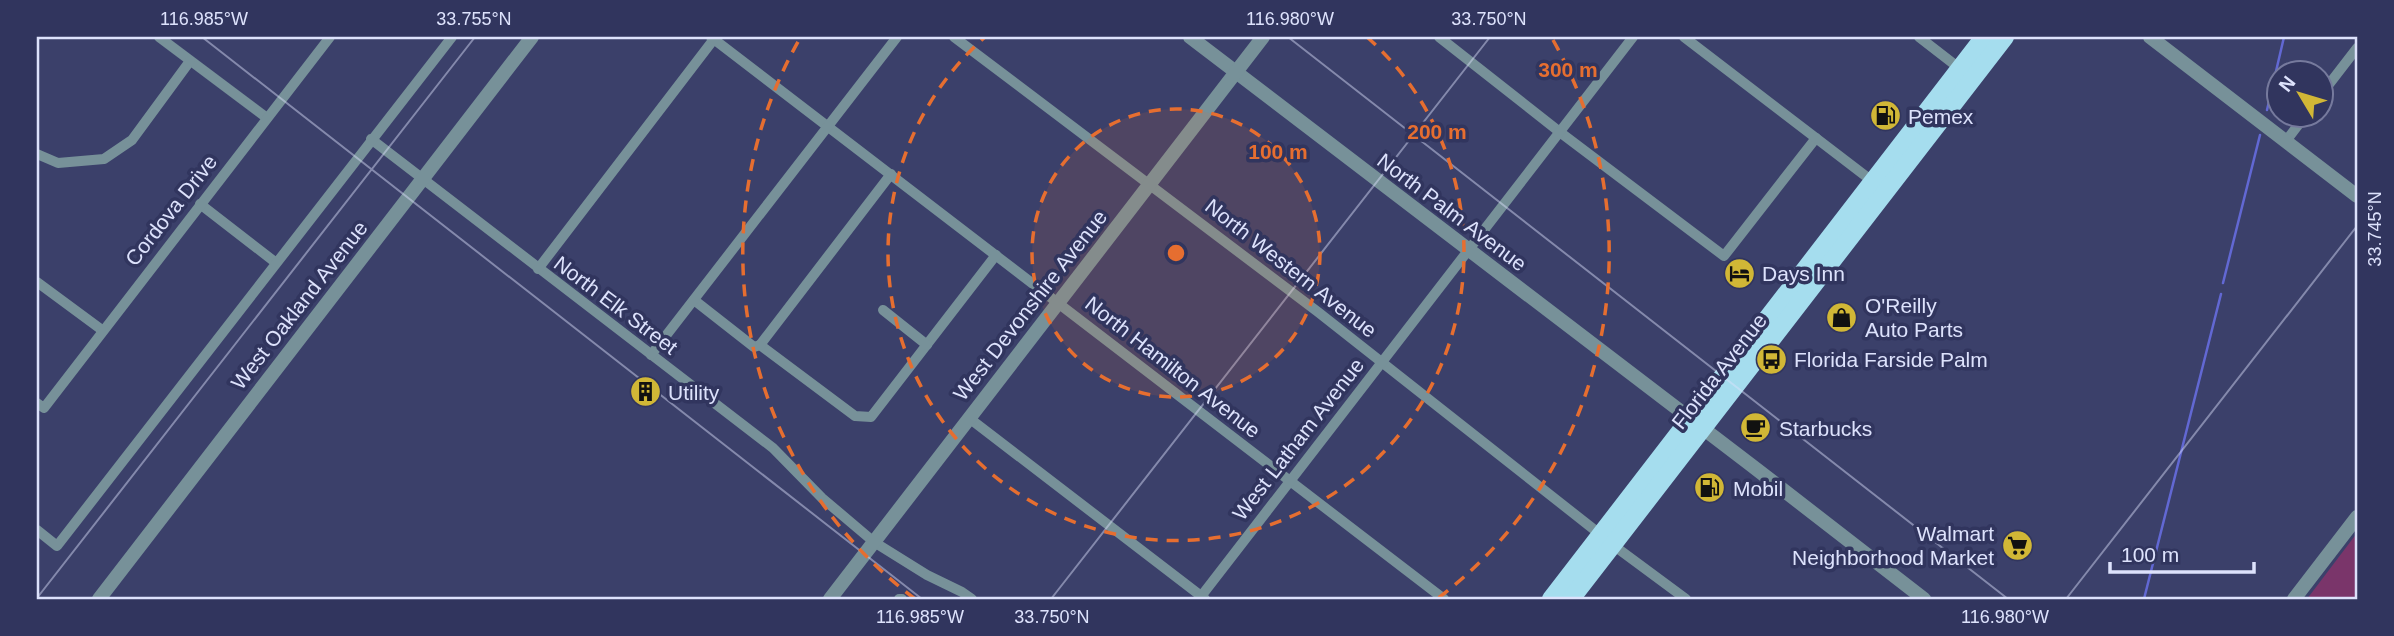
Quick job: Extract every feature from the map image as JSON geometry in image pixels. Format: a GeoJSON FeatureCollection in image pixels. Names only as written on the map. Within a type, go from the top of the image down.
{"type":"FeatureCollection","features":[{"type":"Feature","properties":{"kind":"main road","name":"Florida Avenue"},"geometry":{"type":"LineString","coordinates":[[1551,599],[1607,540],[1880,187],[1959,68],[1984,37]]}},
{"type":"Feature","properties":{"kind":"main road","name":"Florida Avenue"},"geometry":{"type":"LineString","coordinates":[[1697,424],[1766,320],[1880,187],[1926,139],[2005,37]]}},
{"type":"Feature","properties":{"kind":"main road"},"geometry":{"type":"LineString","coordinates":[[1926,139],[1932,119],[1964,77],[1959,68]]}},
{"type":"Feature","properties":{"kind":"main road","name":"Florida Avenue"},"geometry":{"type":"LineString","coordinates":[[1571,599],[1607,540]]}},
{"type":"Feature","properties":{"kind":"street"},"geometry":{"type":"LineString","coordinates":[[159,37],[267,118]]}},
{"type":"Feature","properties":{"kind":"street"},"geometry":{"type":"LineString","coordinates":[[37,530],[57,546],[452,37]]}},
{"type":"Feature","properties":{"kind":"street","name":"West Oakland Avenue"},"geometry":{"type":"LineString","coordinates":[[99,599],[532,37]]}},
{"type":"Feature","properties":{"kind":"street"},"geometry":{"type":"LineString","coordinates":[[651,355],[897,37]]}},
{"type":"Feature","properties":{"kind":"street","name":"North Western Avenue"},"geometry":{"type":"LineString","coordinates":[[954,37],[1382,362],[1686,599]]}},
{"type":"Feature","properties":{"kind":"street","name":"North Palm Avenue"},"geometry":{"type":"LineString","coordinates":[[1189,37],[1924,599]]}},
{"type":"Feature","properties":{"kind":"street","name":"West Devonshire Avenue"},"geometry":{"type":"LineString","coordinates":[[830,599],[1263,37]]}},
{"type":"Feature","properties":{"kind":"street"},"geometry":{"type":"LineString","coordinates":[[1439,37],[1724,256],[1816,138]]}},
{"type":"Feature","properties":{"kind":"street","name":"West Latham Avenue"},"geometry":{"type":"LineString","coordinates":[[1201,598],[1633,37]]}},
{"type":"Feature","properties":{"kind":"street"},"geometry":{"type":"LineString","coordinates":[[1684,37],[1880,187]]}},
{"type":"Feature","properties":{"kind":"street"},"geometry":{"type":"LineString","coordinates":[[1919,37],[1959,68]]}},
{"type":"Feature","properties":{"kind":"street"},"geometry":{"type":"LineString","coordinates":[[2150,37],[2357,197]]}},
{"type":"Feature","properties":{"kind":"street","name":"Cordova Drive"},"geometry":{"type":"LineString","coordinates":[[40,405],[102,330],[327,38]]}},
{"type":"Feature","properties":{"kind":"street"},"geometry":{"type":"LineString","coordinates":[[538,269],[712,38]]}},
{"type":"Feature","properties":{"kind":"street","name":"North Hamilton Avenue"},"geometry":{"type":"LineString","coordinates":[[712,38],[828,126],[887,179],[996,255],[1444,599]]}},
{"type":"Feature","properties":{"kind":"street"},"geometry":{"type":"LineString","coordinates":[[2334,78],[2357,48]]}},
{"type":"Feature","properties":{"kind":"street"},"geometry":{"type":"LineString","coordinates":[[37,154],[58,163],[104,159],[132,140],[190,61]]}},
{"type":"Feature","properties":{"kind":"street"},"geometry":{"type":"LineString","coordinates":[[2286,141],[2294,130]]}},
{"type":"Feature","properties":{"kind":"street","name":"North Elk Street"},"geometry":{"type":"LineString","coordinates":[[371,139],[773,448],[822,498],[874,542],[972,599]]}},
{"type":"Feature","properties":{"kind":"street"},"geometry":{"type":"LineString","coordinates":[[694,300],[754,347],[760,345],[887,179]]}},
{"type":"Feature","properties":{"kind":"street"},"geometry":{"type":"LineString","coordinates":[[200,204],[275,262]]}},
{"type":"Feature","properties":{"kind":"street"},"geometry":{"type":"LineString","coordinates":[[760,345],[855,416],[871,417],[996,255]]}},
{"type":"Feature","properties":{"kind":"street"},"geometry":{"type":"LineString","coordinates":[[37,282],[102,330]]}},
{"type":"Feature","properties":{"kind":"street"},"geometry":{"type":"LineString","coordinates":[[883,310],[927,345]]}},
{"type":"Feature","properties":{"kind":"street"},"geometry":{"type":"LineString","coordinates":[[970,418],[1201,598]]}},
{"type":"Feature","properties":{"kind":"street"},"geometry":{"type":"LineString","coordinates":[[2294,599],[2357,517]]}},
{"type":"Feature","properties":{"kind":"shaded area"},"geometry":{"type":"Polygon","coordinates":[[[2357,533],[2357,599],[2307,599],[2357,533]]]}},
{"type":"Feature","properties":{"kind":"waterway"},"geometry":{"type":"LineString","coordinates":[[2279,60],[2284,37]]}},
{"type":"Feature","properties":{"kind":"waterway"},"geometry":{"type":"LineString","coordinates":[[2223,283],[2260,135]]}},
{"type":"Feature","properties":{"kind":"waterway"},"geometry":{"type":"LineString","coordinates":[[2144,599],[2221,294]]}},
{"type":"Feature","properties":{"kind":"place","name":"Pemex"},"geometry":{"type":"Point","coordinates":[1885,116]}},
{"type":"Feature","properties":{"kind":"place","name":"Days Inn"},"geometry":{"type":"Point","coordinates":[1739,273]}},
{"type":"Feature","properties":{"kind":"place","name":"O'Reilly Auto Parts"},"geometry":{"type":"Point","coordinates":[1842,317]}},
{"type":"Feature","properties":{"kind":"place","name":"Florida Farside Palm"},"geometry":{"type":"Point","coordinates":[1771,359]}},
{"type":"Feature","properties":{"kind":"place","name":"Utility"},"geometry":{"type":"Point","coordinates":[645,392]}},
{"type":"Feature","properties":{"kind":"place","name":"Starbucks"},"geometry":{"type":"Point","coordinates":[1756,428]}},
{"type":"Feature","properties":{"kind":"place","name":"Mobil"},"geometry":{"type":"Point","coordinates":[1710,488]}},
{"type":"Feature","properties":{"kind":"place","name":"Walmart Neighborhood Market"},"geometry":{"type":"Point","coordinates":[2017,545]}}]}
